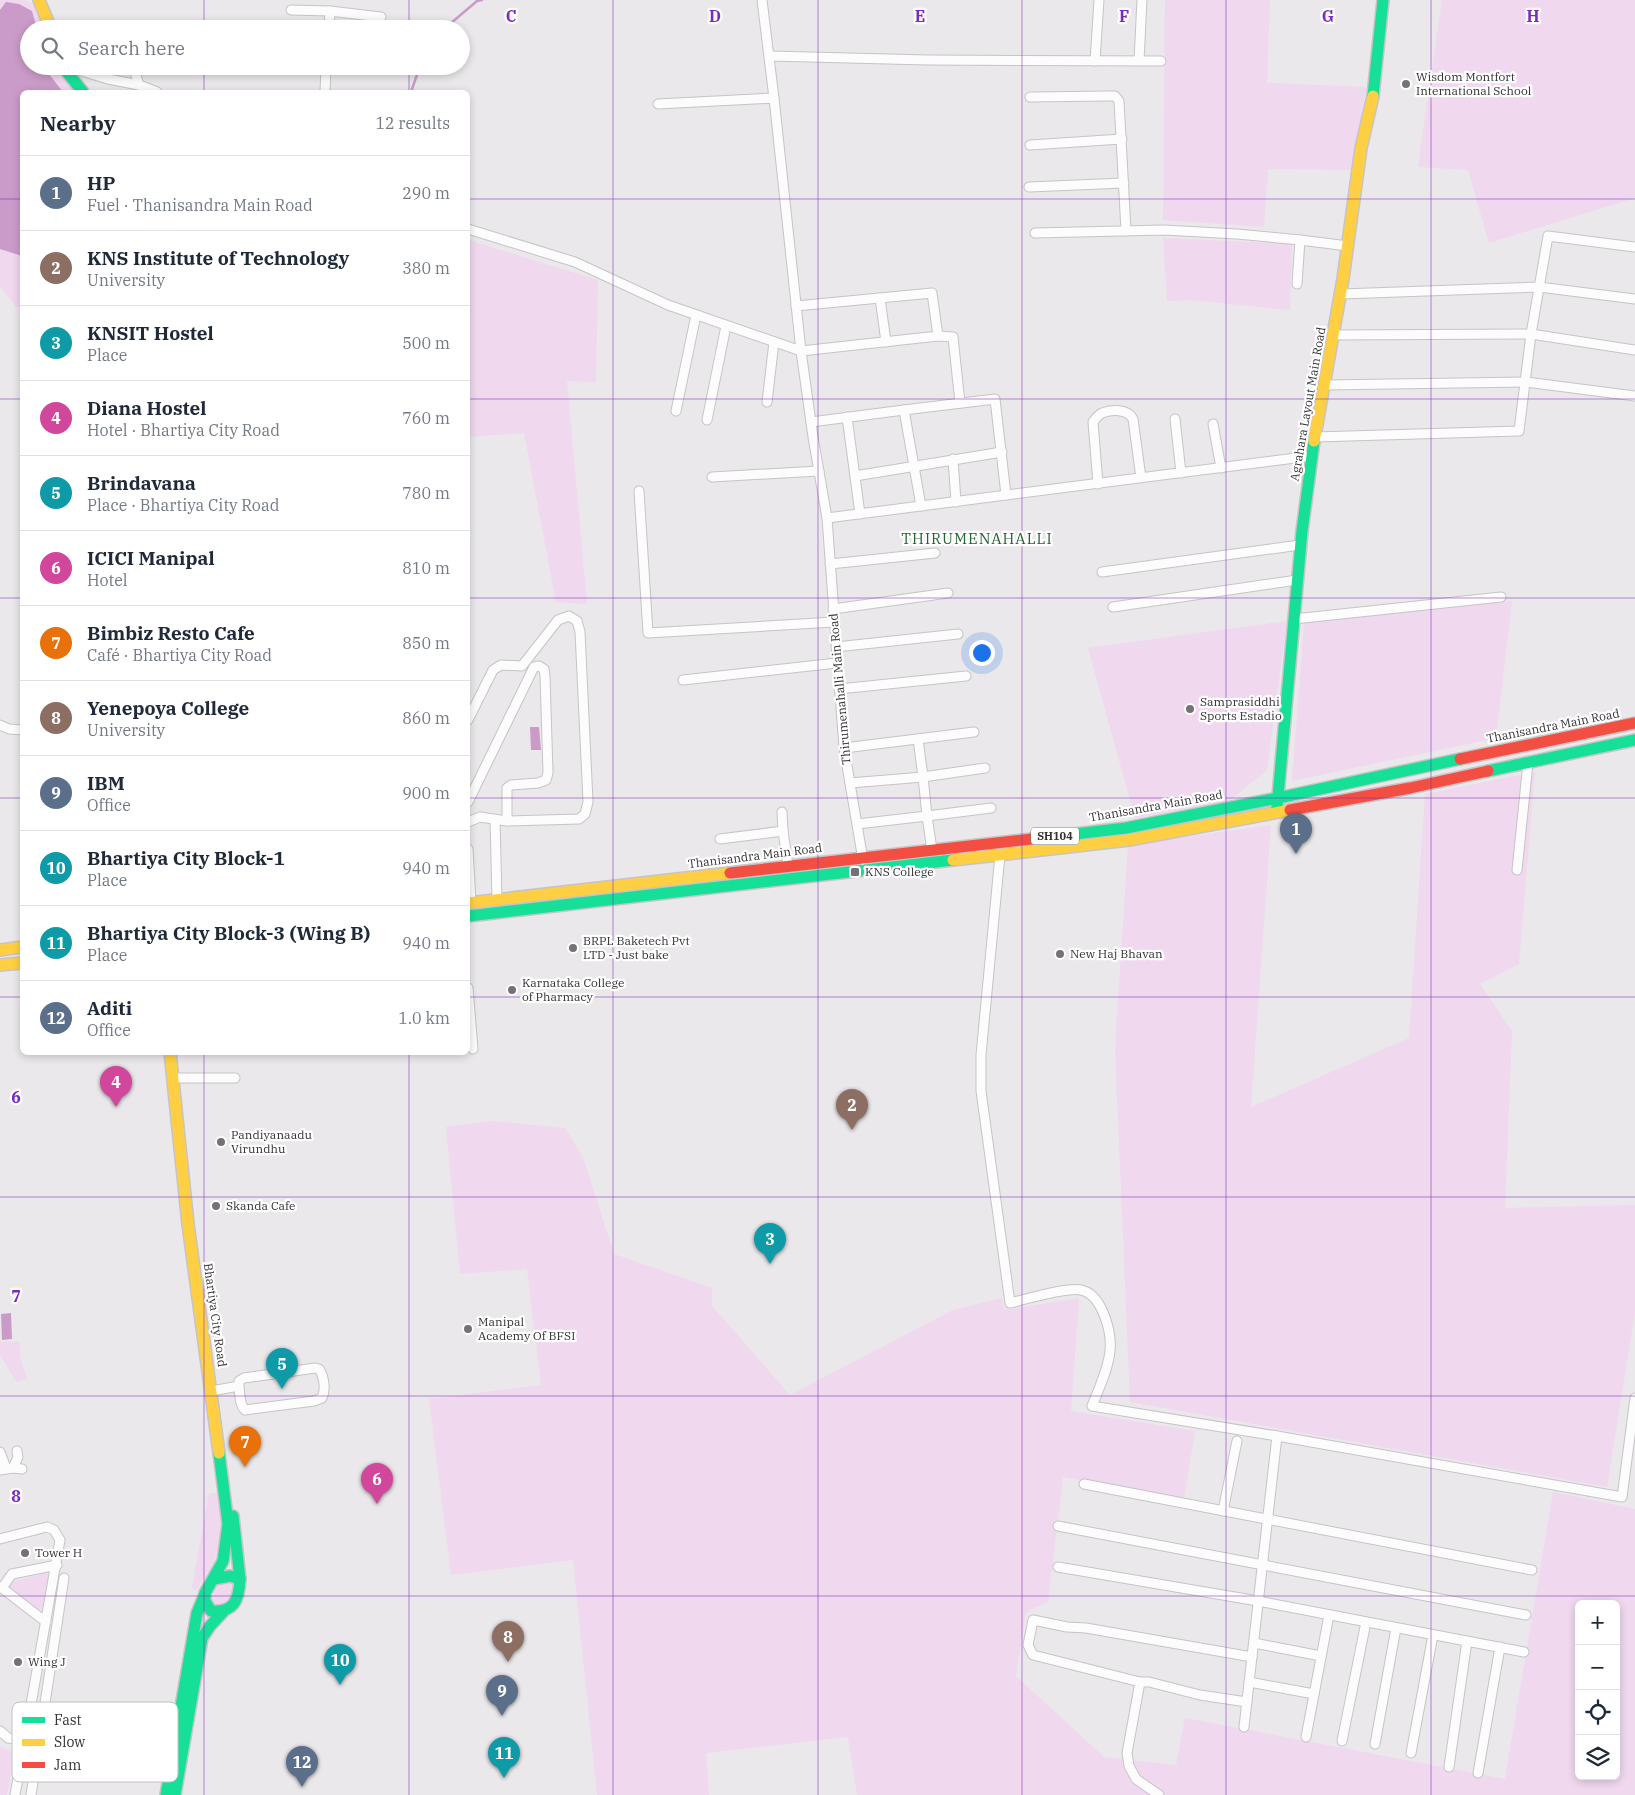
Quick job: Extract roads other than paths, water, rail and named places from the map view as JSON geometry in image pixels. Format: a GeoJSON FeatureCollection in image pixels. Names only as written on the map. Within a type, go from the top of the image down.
{"type":"FeatureCollection","features":[{"type":"Feature","properties":{"kind":"main road"},"geometry":{"type":"LineString","coordinates":[[39,0],[47,20]]}},
{"type":"Feature","properties":{"kind":"main road","name":"Agrahara Layout Main Road"},"geometry":{"type":"LineString","coordinates":[[1276,814],[1300,544],[1311,456],[1341,294],[1361,148],[1374,91],[1383,0]]}},
{"type":"Feature","properties":{"kind":"main road"},"geometry":{"type":"LineString","coordinates":[[71,75],[82,90]]}},
{"type":"Feature","properties":{"kind":"main road","name":"Thanisandra Main Road"},"geometry":{"type":"LineString","coordinates":[[470,902],[1126,828],[1635,723]]}},
{"type":"Feature","properties":{"kind":"main road","name":"SH104"},"geometry":{"type":"LineString","coordinates":[[470,916],[1129,840],[1276,814],[1635,740]]}},
{"type":"Feature","properties":{"kind":"main road"},"geometry":{"type":"LineString","coordinates":[[0,950],[20,947]]}},
{"type":"Feature","properties":{"kind":"main road"},"geometry":{"type":"LineString","coordinates":[[0,965],[20,963]]}},
{"type":"Feature","properties":{"kind":"main road","name":"Bhartiya City Road"},"geometry":{"type":"LineString","coordinates":[[172,1055],[228,1524],[223,1561],[197,1613],[178,1725]]}},
{"type":"Feature","properties":{"kind":"main road","name":"Bhartiya City Road"},"geometry":{"type":"LineString","coordinates":[[173,1055],[177,1078],[181,1124]]}},
{"type":"Feature","properties":{"kind":"main road","name":"Bhartiya City Road"},"geometry":{"type":"LineString","coordinates":[[178,1773],[202,1638],[210,1626],[236,1602],[240,1595],[230,1478],[192,1223]]}},
{"type":"Feature","properties":{"kind":"main road"},"geometry":{"type":"LineString","coordinates":[[214,1579],[228,1575],[240,1579]]}},
{"type":"Feature","properties":{"kind":"main road"},"geometry":{"type":"LineString","coordinates":[[206,1593],[204,1601],[208,1608],[215,1612],[223,1612]]}},
{"type":"Feature","properties":{"kind":"main road","name":"Bhartiya City Road"},"geometry":{"type":"LineString","coordinates":[[166,1795],[168,1782]]}},
{"type":"Feature","properties":{"kind":"main road","name":"Bhartiya City Road"},"geometry":{"type":"LineString","coordinates":[[174,1795],[176,1782]]}},
{"type":"Feature","properties":{"kind":"street","name":"Thirumenahalli Main Road"},"geometry":{"type":"LineString","coordinates":[[762,0],[770,56],[801,351],[810,422],[827,518],[844,748],[864,871]]}},
{"type":"Feature","properties":{"kind":"street"},"geometry":{"type":"LineString","coordinates":[[1095,61],[1099,0]]}},
{"type":"Feature","properties":{"kind":"street"},"geometry":{"type":"LineString","coordinates":[[1139,61],[1142,0]]}},
{"type":"Feature","properties":{"kind":"street"},"geometry":{"type":"LineString","coordinates":[[291,10],[330,11],[381,17]]}},
{"type":"Feature","properties":{"kind":"street"},"geometry":{"type":"LineString","coordinates":[[330,11],[330,20]]}},
{"type":"Feature","properties":{"kind":"street"},"geometry":{"type":"LineString","coordinates":[[770,56],[1161,61]]}},
{"type":"Feature","properties":{"kind":"street"},"geometry":{"type":"LineString","coordinates":[[94,75],[139,85],[152,90]]}},
{"type":"Feature","properties":{"kind":"street"},"geometry":{"type":"LineString","coordinates":[[136,75],[139,85]]}},
{"type":"Feature","properties":{"kind":"street"},"geometry":{"type":"LineString","coordinates":[[324,90],[325,75]]}},
{"type":"Feature","properties":{"kind":"street"},"geometry":{"type":"LineString","coordinates":[[1030,98],[1115,96],[1119,101],[1121,106],[1126,231]]}},
{"type":"Feature","properties":{"kind":"street"},"geometry":{"type":"LineString","coordinates":[[658,104],[774,98]]}},
{"type":"Feature","properties":{"kind":"street"},"geometry":{"type":"LineString","coordinates":[[1030,145],[1122,139]]}},
{"type":"Feature","properties":{"kind":"street"},"geometry":{"type":"LineString","coordinates":[[1029,187],[1124,183]]}},
{"type":"Feature","properties":{"kind":"street"},"geometry":{"type":"LineString","coordinates":[[470,230],[575,262],[668,306],[801,351],[938,336],[954,337],[960,403]]}},
{"type":"Feature","properties":{"kind":"street"},"geometry":{"type":"LineString","coordinates":[[1035,233],[1173,230],[1237,234],[1348,246]]}},
{"type":"Feature","properties":{"kind":"street"},"geometry":{"type":"LineString","coordinates":[[1315,437],[1519,431],[1548,236],[1635,247]]}},
{"type":"Feature","properties":{"kind":"street"},"geometry":{"type":"LineString","coordinates":[[1297,284],[1300,240]]}},
{"type":"Feature","properties":{"kind":"street"},"geometry":{"type":"LineString","coordinates":[[1341,294],[1539,287],[1635,299]]}},
{"type":"Feature","properties":{"kind":"street"},"geometry":{"type":"LineString","coordinates":[[796,306],[932,293],[938,336]]}},
{"type":"Feature","properties":{"kind":"street"},"geometry":{"type":"LineString","coordinates":[[880,298],[886,342]]}},
{"type":"Feature","properties":{"kind":"street"},"geometry":{"type":"LineString","coordinates":[[676,411],[696,315]]}},
{"type":"Feature","properties":{"kind":"street"},"geometry":{"type":"LineString","coordinates":[[707,420],[726,326]]}},
{"type":"Feature","properties":{"kind":"street"},"geometry":{"type":"LineString","coordinates":[[1333,335],[1532,334],[1635,350]]}},
{"type":"Feature","properties":{"kind":"street"},"geometry":{"type":"LineString","coordinates":[[767,402],[774,342]]}},
{"type":"Feature","properties":{"kind":"street"},"geometry":{"type":"LineString","coordinates":[[1324,385],[1526,382],[1635,396]]}},
{"type":"Feature","properties":{"kind":"street"},"geometry":{"type":"LineString","coordinates":[[810,422],[995,399],[1006,495]]}},
{"type":"Feature","properties":{"kind":"street"},"geometry":{"type":"LineString","coordinates":[[904,410],[921,506]]}},
{"type":"Feature","properties":{"kind":"street"},"geometry":{"type":"LineString","coordinates":[[1098,484],[1093,422],[1097,416],[1104,412],[1125,411],[1131,414],[1141,478]]}},
{"type":"Feature","properties":{"kind":"street"},"geometry":{"type":"LineString","coordinates":[[847,417],[860,514]]}},
{"type":"Feature","properties":{"kind":"street"},"geometry":{"type":"LineString","coordinates":[[1175,419],[1181,473]]}},
{"type":"Feature","properties":{"kind":"street"},"geometry":{"type":"LineString","coordinates":[[1212,424],[1221,468]]}},
{"type":"Feature","properties":{"kind":"street"},"geometry":{"type":"LineString","coordinates":[[855,476],[1002,452]]}},
{"type":"Feature","properties":{"kind":"street"},"geometry":{"type":"LineString","coordinates":[[827,518],[1311,456]]}},
{"type":"Feature","properties":{"kind":"street"},"geometry":{"type":"LineString","coordinates":[[953,459],[956,502]]}},
{"type":"Feature","properties":{"kind":"street"},"geometry":{"type":"LineString","coordinates":[[712,477],[818,471]]}},
{"type":"Feature","properties":{"kind":"street"},"geometry":{"type":"LineString","coordinates":[[639,491],[648,633],[834,622]]}},
{"type":"Feature","properties":{"kind":"street"},"geometry":{"type":"LineString","coordinates":[[1102,572],[1300,544]]}},
{"type":"Feature","properties":{"kind":"street"},"geometry":{"type":"LineString","coordinates":[[830,564],[935,553]]}},
{"type":"Feature","properties":{"kind":"street"},"geometry":{"type":"LineString","coordinates":[[1113,607],[1297,580]]}},
{"type":"Feature","properties":{"kind":"street"},"geometry":{"type":"LineString","coordinates":[[833,609],[948,593]]}},
{"type":"Feature","properties":{"kind":"street"},"geometry":{"type":"LineString","coordinates":[[1294,619],[1501,597]]}},
{"type":"Feature","properties":{"kind":"street"},"geometry":{"type":"LineString","coordinates":[[470,716],[493,670],[500,665],[522,666],[558,620],[569,616],[577,621],[580,632],[588,793],[585,814],[578,819],[507,821],[480,817],[470,821]]}},
{"type":"Feature","properties":{"kind":"street"},"geometry":{"type":"LineString","coordinates":[[836,647],[958,634]]}},
{"type":"Feature","properties":{"kind":"street"},"geometry":{"type":"LineString","coordinates":[[683,680],[838,663]]}},
{"type":"Feature","properties":{"kind":"street"},"geometry":{"type":"LineString","coordinates":[[470,798],[534,667],[539,666],[544,669],[545,676],[548,773],[546,780],[538,783],[510,785],[507,788],[507,821]]}},
{"type":"Feature","properties":{"kind":"street"},"geometry":{"type":"LineString","coordinates":[[839,689],[966,676]]}},
{"type":"Feature","properties":{"kind":"street"},"geometry":{"type":"LineString","coordinates":[[0,725],[9,729],[20,730]]}},
{"type":"Feature","properties":{"kind":"street"},"geometry":{"type":"LineString","coordinates":[[844,748],[974,732]]}},
{"type":"Feature","properties":{"kind":"street"},"geometry":{"type":"LineString","coordinates":[[918,739],[932,850]]}},
{"type":"Feature","properties":{"kind":"street"},"geometry":{"type":"LineString","coordinates":[[1517,870],[1528,763]]}},
{"type":"Feature","properties":{"kind":"street"},"geometry":{"type":"LineString","coordinates":[[850,783],[985,768]]}},
{"type":"Feature","properties":{"kind":"street"},"geometry":{"type":"LineString","coordinates":[[857,824],[991,808]]}},
{"type":"Feature","properties":{"kind":"street"},"geometry":{"type":"LineString","coordinates":[[782,812],[788,866]]}},
{"type":"Feature","properties":{"kind":"street"},"geometry":{"type":"LineString","coordinates":[[495,820],[497,900]]}},
{"type":"Feature","properties":{"kind":"street"},"geometry":{"type":"LineString","coordinates":[[720,839],[784,831]]}},
{"type":"Feature","properties":{"kind":"street"},"geometry":{"type":"LineString","coordinates":[[1000,855],[981,1055],[980,1091],[1010,1303],[1079,1289],[1091,1293],[1098,1301],[1109,1334],[1110,1351],[1092,1406],[1277,1436],[1622,1497],[1635,1398]]}},
{"type":"Feature","properties":{"kind":"street"},"geometry":{"type":"LineString","coordinates":[[470,1012],[473,1049]]}},
{"type":"Feature","properties":{"kind":"street"},"geometry":{"type":"LineString","coordinates":[[177,1078],[235,1078]]}},
{"type":"Feature","properties":{"kind":"street"},"geometry":{"type":"LineString","coordinates":[[315,1368],[322,1372],[324,1392],[319,1400],[245,1410],[242,1408],[239,1386],[240,1381],[244,1378],[315,1368]]}},
{"type":"Feature","properties":{"kind":"street"},"geometry":{"type":"LineString","coordinates":[[217,1390],[239,1386]]}},
{"type":"Feature","properties":{"kind":"street"},"geometry":{"type":"LineString","coordinates":[[1244,1727],[1277,1436]]}},
{"type":"Feature","properties":{"kind":"street"},"geometry":{"type":"LineString","coordinates":[[1223,1511],[1237,1442]]}},
{"type":"Feature","properties":{"kind":"street"},"geometry":{"type":"LineString","coordinates":[[0,1452],[10,1469],[18,1457],[18,1451]]}},
{"type":"Feature","properties":{"kind":"street"},"geometry":{"type":"LineString","coordinates":[[1084,1484],[1532,1570]]}},
{"type":"Feature","properties":{"kind":"street"},"geometry":{"type":"LineString","coordinates":[[1058,1526],[1526,1615]]}},
{"type":"Feature","properties":{"kind":"street"},"geometry":{"type":"LineString","coordinates":[[0,1539],[50,1528],[57,1533],[60,1540],[31,1702]]}},
{"type":"Feature","properties":{"kind":"street"},"geometry":{"type":"LineString","coordinates":[[46,1622],[2,1588],[12,1574],[57,1565]]}},
{"type":"Feature","properties":{"kind":"street"},"geometry":{"type":"LineString","coordinates":[[1058,1566],[1258,1601],[1524,1652]]}},
{"type":"Feature","properties":{"kind":"street"},"geometry":{"type":"LineString","coordinates":[[45,1702],[64,1578]]}},
{"type":"Feature","properties":{"kind":"street"},"geometry":{"type":"LineString","coordinates":[[1306,1737],[1329,1615]]}},
{"type":"Feature","properties":{"kind":"street"},"geometry":{"type":"LineString","coordinates":[[1247,1702],[1200,1695],[1149,1682],[1140,1682],[1032,1655],[1028,1645],[1032,1620],[1252,1658]]}},
{"type":"Feature","properties":{"kind":"street"},"geometry":{"type":"LineString","coordinates":[[1342,1741],[1366,1622]]}},
{"type":"Feature","properties":{"kind":"street"},"geometry":{"type":"LineString","coordinates":[[1375,1744],[1396,1628]]}},
{"type":"Feature","properties":{"kind":"street"},"geometry":{"type":"LineString","coordinates":[[1410,1753],[1433,1634]]}},
{"type":"Feature","properties":{"kind":"street"},"geometry":{"type":"LineString","coordinates":[[1449,1768],[1467,1641]]}},
{"type":"Feature","properties":{"kind":"street"},"geometry":{"type":"LineString","coordinates":[[1254,1643],[1321,1656]]}},
{"type":"Feature","properties":{"kind":"street"},"geometry":{"type":"LineString","coordinates":[[1478,1773],[1500,1648]]}},
{"type":"Feature","properties":{"kind":"street"},"geometry":{"type":"LineString","coordinates":[[1140,1682],[1127,1753],[1129,1766],[1136,1779],[1159,1795]]}},
{"type":"Feature","properties":{"kind":"street"},"geometry":{"type":"LineString","coordinates":[[1249,1682],[1314,1694]]}},
{"type":"Feature","properties":{"kind":"street"},"geometry":{"type":"LineString","coordinates":[[0,1731],[4,1738]]}},
{"type":"Feature","properties":{"kind":"street"},"geometry":{"type":"LineString","coordinates":[[14,1795],[16,1782]]}},
{"type":"Feature","properties":{"kind":"street"},"geometry":{"type":"LineString","coordinates":[[31,1795],[33,1782]]}},
{"type":"Feature","properties":{"kind":"waterway"},"geometry":{"type":"LineString","coordinates":[[455,20],[477,1],[482,0]]}},
{"type":"Feature","properties":{"kind":"waterway"},"geometry":{"type":"LineString","coordinates":[[412,90],[417,75]]}},
{"type":"Feature","properties":{"kind":"place","name":"Wisdom Montfort International School"},"geometry":{"type":"Point","coordinates":[1406,84]}},
{"type":"Feature","properties":{"kind":"place","name":"Samprasiddhi Sports Estadio"},"geometry":{"type":"Point","coordinates":[1190,709]}},
{"type":"Feature","properties":{"kind":"place","name":"HP"},"geometry":{"type":"Point","coordinates":[1296,854]}},
{"type":"Feature","properties":{"kind":"place","name":"KNS College"},"geometry":{"type":"Point","coordinates":[855,872]}},
{"type":"Feature","properties":{"kind":"place","name":"BRPL Baketech Pvt LTD - Just bake"},"geometry":{"type":"Point","coordinates":[573,948]}},
{"type":"Feature","properties":{"kind":"place","name":"New Haj Bhavan"},"geometry":{"type":"Point","coordinates":[1060,954]}},
{"type":"Feature","properties":{"kind":"place","name":"Karnataka College of Pharmacy"},"geometry":{"type":"Point","coordinates":[512,990]}},
{"type":"Feature","properties":{"kind":"place","name":"Diana Hostel"},"geometry":{"type":"Point","coordinates":[116,1107]}},
{"type":"Feature","properties":{"kind":"place","name":"KNS Institute of Technology"},"geometry":{"type":"Point","coordinates":[852,1130]}},
{"type":"Feature","properties":{"kind":"place","name":"Pandiyanaadu Virundhu"},"geometry":{"type":"Point","coordinates":[221,1142]}},
{"type":"Feature","properties":{"kind":"place","name":"Skanda Cafe"},"geometry":{"type":"Point","coordinates":[216,1206]}},
{"type":"Feature","properties":{"kind":"place","name":"KNSIT Hostel"},"geometry":{"type":"Point","coordinates":[770,1264]}},
{"type":"Feature","properties":{"kind":"place","name":"Manipal Academy Of BFSI"},"geometry":{"type":"Point","coordinates":[468,1329]}},
{"type":"Feature","properties":{"kind":"place","name":"Brindavana"},"geometry":{"type":"Point","coordinates":[282,1389]}},
{"type":"Feature","properties":{"kind":"place","name":"Bimbiz Resto Cafe"},"geometry":{"type":"Point","coordinates":[245,1467]}},
{"type":"Feature","properties":{"kind":"place","name":"ICICI Manipal"},"geometry":{"type":"Point","coordinates":[377,1504]}},
{"type":"Feature","properties":{"kind":"place","name":"Tower H"},"geometry":{"type":"Point","coordinates":[25,1553]}},
{"type":"Feature","properties":{"kind":"place","name":"Wing J"},"geometry":{"type":"Point","coordinates":[18,1662]}},
{"type":"Feature","properties":{"kind":"place","name":"Yenepoya College"},"geometry":{"type":"Point","coordinates":[508,1662]}},
{"type":"Feature","properties":{"kind":"place","name":"Bhartiya City Block-1"},"geometry":{"type":"Point","coordinates":[340,1685]}},
{"type":"Feature","properties":{"kind":"place","name":"IBM"},"geometry":{"type":"Point","coordinates":[502,1716]}},
{"type":"Feature","properties":{"kind":"place","name":"Bhartiya City Block-3 (Wing B)"},"geometry":{"type":"Point","coordinates":[504,1778]}},
{"type":"Feature","properties":{"kind":"place","name":"Aditi"},"geometry":{"type":"Point","coordinates":[302,1787]}},
{"type":"Feature","properties":{"kind":"district","name":"THIRUMENAHALLI"},"geometry":{"type":"Point","coordinates":[977,539]}}]}
